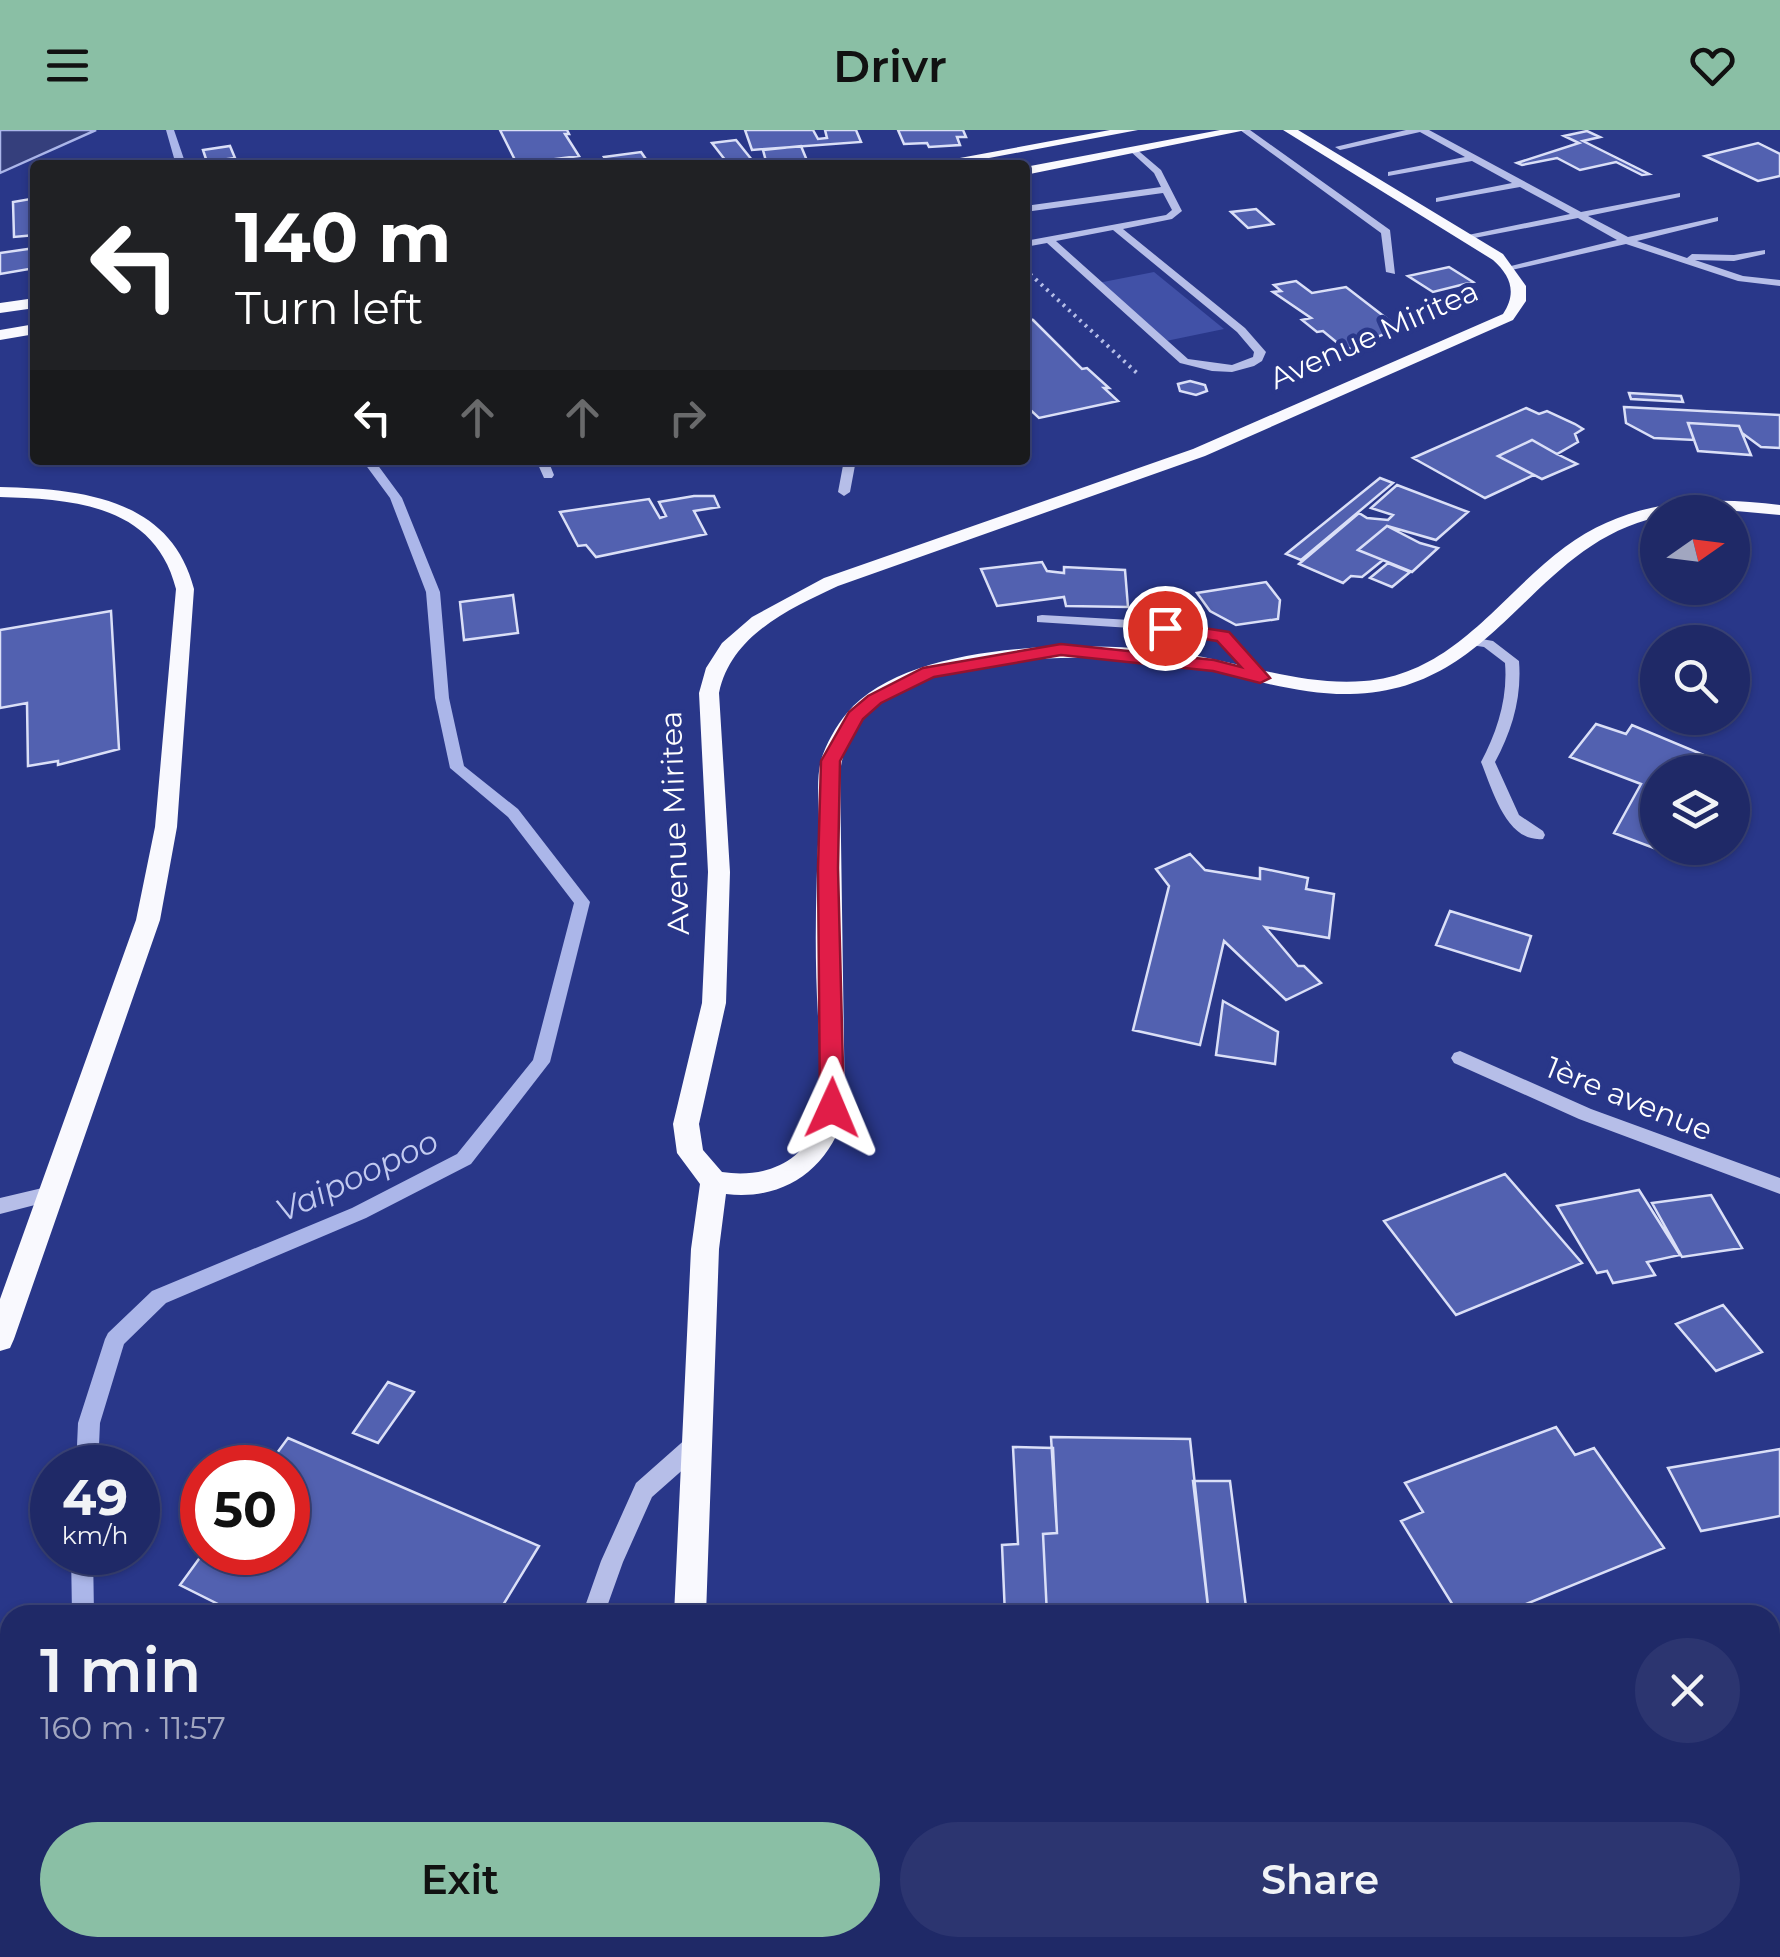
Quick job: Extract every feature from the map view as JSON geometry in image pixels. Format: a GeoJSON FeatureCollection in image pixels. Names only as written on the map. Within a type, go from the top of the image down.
{"type":"FeatureCollection","features":[{"type":"Feature","properties":{"kind":"main road"},"geometry":{"type":"LineString","coordinates":[[958,160],[1132,130]]}},
{"type":"Feature","properties":{"kind":"main road"},"geometry":{"type":"LineString","coordinates":[[1030,170],[1242,130]]}},
{"type":"Feature","properties":{"kind":"main road","name":"Avenue Miritea"},"geometry":{"type":"LineString","coordinates":[[714,1182],[690,1153],[686,1124],[714,1004],[719,872],[708,689],[716,664],[732,642],[787,603],[889,558],[1219,444],[1508,317],[1519,304],[1522,292],[1511,269],[1468,238],[1288,130]]}},
{"type":"Feature","properties":{"kind":"main road"},"geometry":{"type":"LineString","coordinates":[[0,295],[30,291]]}},
{"type":"Feature","properties":{"kind":"main road"},"geometry":{"type":"LineString","coordinates":[[0,308],[30,304]]}},
{"type":"Feature","properties":{"kind":"main road"},"geometry":{"type":"LineString","coordinates":[[0,326],[30,322]]}},
{"type":"Feature","properties":{"kind":"main road"},"geometry":{"type":"LineString","coordinates":[[0,335],[30,330]]}},
{"type":"Feature","properties":{"kind":"main road"},"geometry":{"type":"LineString","coordinates":[[0,492],[82,500],[130,517],[164,540],[184,572],[168,808],[158,873],[128,985],[0,1339]]}},
{"type":"Feature","properties":{"kind":"main road"},"geometry":{"type":"LineString","coordinates":[[690,1605],[705,1249],[714,1182],[757,1184],[795,1171],[820,1146],[830,1121],[834,1076],[829,993],[831,761],[855,716],[874,700],[930,672],[1061,649],[1214,665],[1260,678],[1334,688],[1369,687],[1436,671],[1476,642],[1571,551],[1618,522],[1671,508],[1703,505],[1780,510]]}},
{"type":"Feature","properties":{"kind":"street"},"geometry":{"type":"LineString","coordinates":[[1242,130],[1386,232],[1390,272]]}},
{"type":"Feature","properties":{"kind":"street"},"geometry":{"type":"LineString","coordinates":[[1340,147],[1420,130],[1627,241],[1672,254],[1702,268],[1780,283]]}},
{"type":"Feature","properties":{"kind":"street"},"geometry":{"type":"LineString","coordinates":[[1030,243],[1168,217],[1177,211],[1158,172],[1134,150]]}},
{"type":"Feature","properties":{"kind":"street"},"geometry":{"type":"LineString","coordinates":[[1391,174],[1473,158]]}},
{"type":"Feature","properties":{"kind":"street"},"geometry":{"type":"LineString","coordinates":[[1440,200],[1520,184]]}},
{"type":"Feature","properties":{"kind":"street"},"geometry":{"type":"LineString","coordinates":[[1030,208],[1168,189]]}},
{"type":"Feature","properties":{"kind":"street"},"geometry":{"type":"LineString","coordinates":[[1468,238],[1677,195]]}},
{"type":"Feature","properties":{"kind":"street"},"geometry":{"type":"LineString","coordinates":[[1511,269],[1715,219]]}},
{"type":"Feature","properties":{"kind":"street"},"geometry":{"type":"LineString","coordinates":[[1048,240],[1184,361],[1202,367],[1241,368],[1258,359],[1260,352],[1242,330],[1115,227]]}},
{"type":"Feature","properties":{"kind":"street"},"geometry":{"type":"LineString","coordinates":[[1672,254],[1734,258],[1761,252]]}},
{"type":"Feature","properties":{"kind":"street"},"geometry":{"type":"LineString","coordinates":[[1762,282],[1780,291]]}},
{"type":"Feature","properties":{"kind":"street"},"geometry":{"type":"LineString","coordinates":[[544,465],[548,475]]}},
{"type":"Feature","properties":{"kind":"street"},"geometry":{"type":"LineString","coordinates":[[844,492],[849,465]]}},
{"type":"Feature","properties":{"kind":"street"},"geometry":{"type":"LineString","coordinates":[[1042,618],[1223,636],[1260,678]]}},
{"type":"Feature","properties":{"kind":"street"},"geometry":{"type":"LineString","coordinates":[[1476,642],[1488,644],[1512,662],[1515,678],[1497,748],[1488,762],[1513,818],[1537,834]]}},
{"type":"Feature","properties":{"kind":"street","name":"1ère avenue"},"geometry":{"type":"LineString","coordinates":[[1460,1058],[1585,1114],[1780,1186]]}},
{"type":"Feature","properties":{"kind":"street"},"geometry":{"type":"LineString","coordinates":[[0,1206],[55,1193]]}},
{"type":"Feature","properties":{"kind":"street"},"geometry":{"type":"LineString","coordinates":[[597,1605],[644,1490],[696,1444]]}},
{"type":"Feature","properties":{"kind":"path"},"geometry":{"type":"LineString","coordinates":[[1030,275],[1138,374]]}},
{"type":"Feature","properties":{"kind":"shaded area"},"geometry":{"type":"Polygon","coordinates":[[[0,130],[96,130],[0,173],[0,130]]]}},
{"type":"Feature","properties":{"kind":"shaded area"},"geometry":{"type":"Polygon","coordinates":[[[1154,272],[1224,329],[1166,341],[1098,283],[1154,272]]]}},
{"type":"Feature","properties":{"kind":"building"},"geometry":{"type":"Polygon","coordinates":[[[500,130],[567,130],[569,134],[565,134],[579,156],[548,160],[515,160],[500,130]]]}},
{"type":"Feature","properties":{"kind":"building"},"geometry":{"type":"Polygon","coordinates":[[[745,130],[813,130],[818,139],[827,138],[825,130],[856,130],[861,142],[752,150],[745,130]]]}},
{"type":"Feature","properties":{"kind":"building"},"geometry":{"type":"Polygon","coordinates":[[[898,130],[963,130],[966,137],[957,137],[960,145],[929,147],[927,143],[904,144],[898,130]]]}},
{"type":"Feature","properties":{"kind":"building"},"geometry":{"type":"Polygon","coordinates":[[[1587,131],[1600,137],[1583,141],[1649,174],[1642,175],[1616,162],[1580,170],[1557,158],[1517,163],[1579,143],[1564,136],[1587,131]]]}},
{"type":"Feature","properties":{"kind":"building"},"geometry":{"type":"Polygon","coordinates":[[[736,140],[752,160],[725,160],[712,143],[736,140]]]}},
{"type":"Feature","properties":{"kind":"building"},"geometry":{"type":"Polygon","coordinates":[[[1758,143],[1780,154],[1780,176],[1758,181],[1705,156],[1758,143]]]}},
{"type":"Feature","properties":{"kind":"building"},"geometry":{"type":"Polygon","coordinates":[[[230,146],[235,158],[206,160],[203,150],[230,146]]]}},
{"type":"Feature","properties":{"kind":"building"},"geometry":{"type":"Polygon","coordinates":[[[801,146],[807,160],[766,160],[763,150],[801,146]]]}},
{"type":"Feature","properties":{"kind":"building"},"geometry":{"type":"Polygon","coordinates":[[[641,152],[647,160],[606,160],[604,157],[641,152]]]}},
{"type":"Feature","properties":{"kind":"building"},"geometry":{"type":"Polygon","coordinates":[[[30,199],[30,235],[14,237],[13,202],[30,199]]]}},
{"type":"Feature","properties":{"kind":"building"},"geometry":{"type":"Polygon","coordinates":[[[1256,209],[1273,224],[1248,228],[1231,212],[1256,209]]]}},
{"type":"Feature","properties":{"kind":"building"},"geometry":{"type":"Polygon","coordinates":[[[30,249],[30,269],[0,274],[0,253],[30,249]]]}},
{"type":"Feature","properties":{"kind":"building"},"geometry":{"type":"Polygon","coordinates":[[[1449,267],[1473,282],[1433,292],[1408,276],[1449,267]]]}},
{"type":"Feature","properties":{"kind":"building"},"geometry":{"type":"Polygon","coordinates":[[[1296,281],[1312,293],[1346,287],[1399,328],[1346,350],[1323,331],[1317,332],[1302,320],[1311,318],[1273,292],[1281,291],[1274,285],[1296,281]]]}},
{"type":"Feature","properties":{"kind":"building"},"geometry":{"type":"Polygon","coordinates":[[[1030,319],[1082,369],[1087,368],[1109,388],[1104,388],[1118,401],[1039,418],[1030,410],[1030,319]]]}},
{"type":"Feature","properties":{"kind":"building"},"geometry":{"type":"Polygon","coordinates":[[[1190,381],[1205,385],[1207,391],[1196,395],[1180,391],[1178,384],[1190,381]]]}},
{"type":"Feature","properties":{"kind":"building"},"geometry":{"type":"Polygon","coordinates":[[[1629,393],[1681,396],[1683,402],[1631,399],[1629,393]]]}},
{"type":"Feature","properties":{"kind":"building"},"geometry":{"type":"Polygon","coordinates":[[[1624,407],[1780,415],[1780,448],[1761,447],[1739,426],[1688,423],[1694,440],[1654,438],[1626,423],[1624,407]]]}},
{"type":"Feature","properties":{"kind":"building"},"geometry":{"type":"Polygon","coordinates":[[[1526,408],[1539,414],[1547,411],[1583,429],[1575,434],[1578,442],[1557,454],[1532,440],[1498,456],[1534,475],[1485,498],[1413,458],[1526,408]]]}},
{"type":"Feature","properties":{"kind":"building"},"geometry":{"type":"Polygon","coordinates":[[[1688,423],[1739,426],[1751,455],[1698,451],[1688,423]]]}},
{"type":"Feature","properties":{"kind":"building"},"geometry":{"type":"Polygon","coordinates":[[[1532,440],[1577,464],[1542,479],[1498,456],[1532,440]]]}},
{"type":"Feature","properties":{"kind":"building"},"geometry":{"type":"Polygon","coordinates":[[[1380,478],[1393,483],[1301,560],[1286,554],[1380,478]]]}},
{"type":"Feature","properties":{"kind":"building"},"geometry":{"type":"Polygon","coordinates":[[[1397,485],[1468,512],[1436,540],[1387,526],[1358,550],[1383,560],[1362,577],[1351,576],[1343,583],[1299,564],[1359,513],[1388,520],[1393,515],[1371,508],[1397,485]]]}},
{"type":"Feature","properties":{"kind":"building"},"geometry":{"type":"Polygon","coordinates":[[[714,496],[719,507],[694,511],[706,534],[596,557],[586,545],[578,546],[560,512],[649,499],[660,518],[666,516],[659,502],[714,496]]]}},
{"type":"Feature","properties":{"kind":"building"},"geometry":{"type":"Polygon","coordinates":[[[1387,526],[1438,548],[1412,572],[1358,550],[1387,526]]]}},
{"type":"Feature","properties":{"kind":"building"},"geometry":{"type":"Polygon","coordinates":[[[1042,562],[1047,571],[1064,573],[1064,567],[1125,570],[1128,607],[1066,606],[1064,597],[997,606],[981,569],[1042,562]]]}},
{"type":"Feature","properties":{"kind":"building"},"geometry":{"type":"Polygon","coordinates":[[[1388,563],[1410,572],[1392,587],[1370,578],[1388,563]]]}},
{"type":"Feature","properties":{"kind":"building"},"geometry":{"type":"Polygon","coordinates":[[[1266,582],[1280,600],[1278,619],[1236,625],[1210,611],[1197,593],[1266,582]]]}},
{"type":"Feature","properties":{"kind":"building"},"geometry":{"type":"Polygon","coordinates":[[[513,595],[518,633],[464,640],[460,602],[513,595]]]}},
{"type":"Feature","properties":{"kind":"building"},"geometry":{"type":"Polygon","coordinates":[[[111,611],[119,749],[58,765],[58,761],[28,766],[27,703],[0,708],[0,630],[111,611]]]}},
{"type":"Feature","properties":{"kind":"building"},"geometry":{"type":"Polygon","coordinates":[[[1596,724],[1626,734],[1632,725],[1640,728],[1640,735],[1656,735],[1704,755],[1640,755],[1640,784],[1570,757],[1596,724]]]}},
{"type":"Feature","properties":{"kind":"building"},"geometry":{"type":"Polygon","coordinates":[[[1640,786],[1640,843],[1614,833],[1640,786]]]}},
{"type":"Feature","properties":{"kind":"building"},"geometry":{"type":"Polygon","coordinates":[[[1190,854],[1205,870],[1260,879],[1260,868],[1308,878],[1306,889],[1334,894],[1329,938],[1265,927],[1298,966],[1304,966],[1321,983],[1286,1000],[1224,941],[1200,1045],[1133,1030],[1169,886],[1156,869],[1190,854]]]}},
{"type":"Feature","properties":{"kind":"building"},"geometry":{"type":"Polygon","coordinates":[[[1450,911],[1531,936],[1520,971],[1436,945],[1450,911]]]}},
{"type":"Feature","properties":{"kind":"building"},"geometry":{"type":"Polygon","coordinates":[[[1223,1001],[1278,1032],[1275,1064],[1216,1055],[1223,1001]]]}},
{"type":"Feature","properties":{"kind":"building"},"geometry":{"type":"Polygon","coordinates":[[[1505,1174],[1582,1263],[1456,1315],[1384,1221],[1505,1174]]]}},
{"type":"Feature","properties":{"kind":"building"},"geometry":{"type":"Polygon","coordinates":[[[1639,1190],[1680,1255],[1647,1262],[1655,1275],[1613,1283],[1607,1271],[1597,1273],[1557,1206],[1639,1190]]]}},
{"type":"Feature","properties":{"kind":"building"},"geometry":{"type":"Polygon","coordinates":[[[1711,1195],[1742,1248],[1682,1257],[1652,1203],[1711,1195]]]}},
{"type":"Feature","properties":{"kind":"building"},"geometry":{"type":"Polygon","coordinates":[[[1723,1305],[1762,1352],[1716,1371],[1676,1324],[1723,1305]]]}},
{"type":"Feature","properties":{"kind":"building"},"geometry":{"type":"Polygon","coordinates":[[[388,1382],[414,1392],[378,1443],[353,1433],[388,1382]]]}},
{"type":"Feature","properties":{"kind":"building"},"geometry":{"type":"Polygon","coordinates":[[[1556,1427],[1575,1455],[1594,1448],[1664,1548],[1524,1605],[1453,1605],[1401,1521],[1423,1512],[1405,1483],[1556,1427]]]}},
{"type":"Feature","properties":{"kind":"building"},"geometry":{"type":"Polygon","coordinates":[[[1051,1437],[1190,1439],[1208,1605],[1047,1605],[1043,1534],[1057,1533],[1051,1437]]]}},
{"type":"Feature","properties":{"kind":"building"},"geometry":{"type":"Polygon","coordinates":[[[288,1438],[304,1445],[283,1445],[288,1438]]]}},
{"type":"Feature","properties":{"kind":"building"},"geometry":{"type":"Polygon","coordinates":[[[310,1447],[539,1546],[503,1605],[220,1605],[180,1585],[187,1575],[310,1575],[310,1447]]]}},
{"type":"Feature","properties":{"kind":"building"},"geometry":{"type":"Polygon","coordinates":[[[1013,1447],[1053,1448],[1057,1533],[1043,1534],[1047,1605],[1005,1605],[1002,1545],[1018,1544],[1013,1447]]]}},
{"type":"Feature","properties":{"kind":"building"},"geometry":{"type":"Polygon","coordinates":[[[1780,1449],[1780,1516],[1701,1531],[1668,1468],[1780,1449]]]}},
{"type":"Feature","properties":{"kind":"building"},"geometry":{"type":"Polygon","coordinates":[[[1193,1481],[1230,1481],[1246,1605],[1208,1605],[1193,1481]]]}},
{"type":"Feature","properties":{"kind":"waterway","name":"Vaipoopoo"},"geometry":{"type":"LineString","coordinates":[[170,130],[179,160]]}},
{"type":"Feature","properties":{"kind":"waterway","name":"Vaipoopoo"},"geometry":{"type":"LineString","coordinates":[[88,1445],[89,1423],[115,1339],[159,1297],[359,1213],[464,1159],[541,1062],[582,902],[513,813],[457,768],[442,698],[433,592],[396,498],[372,465]]}},
{"type":"Feature","properties":{"kind":"waterway","name":"Vaipoopoo"},"geometry":{"type":"LineString","coordinates":[[82,1575],[83,1605]]}},
{"type":"Feature","properties":{"kind":"route"},"geometry":{"type":"LineString","coordinates":[[832,1108],[828,868],[831,761],[855,716],[874,700],[930,672],[1028,652],[1061,649],[1136,654],[1214,665],[1260,678],[1223,636],[1165,628]]}}]}
